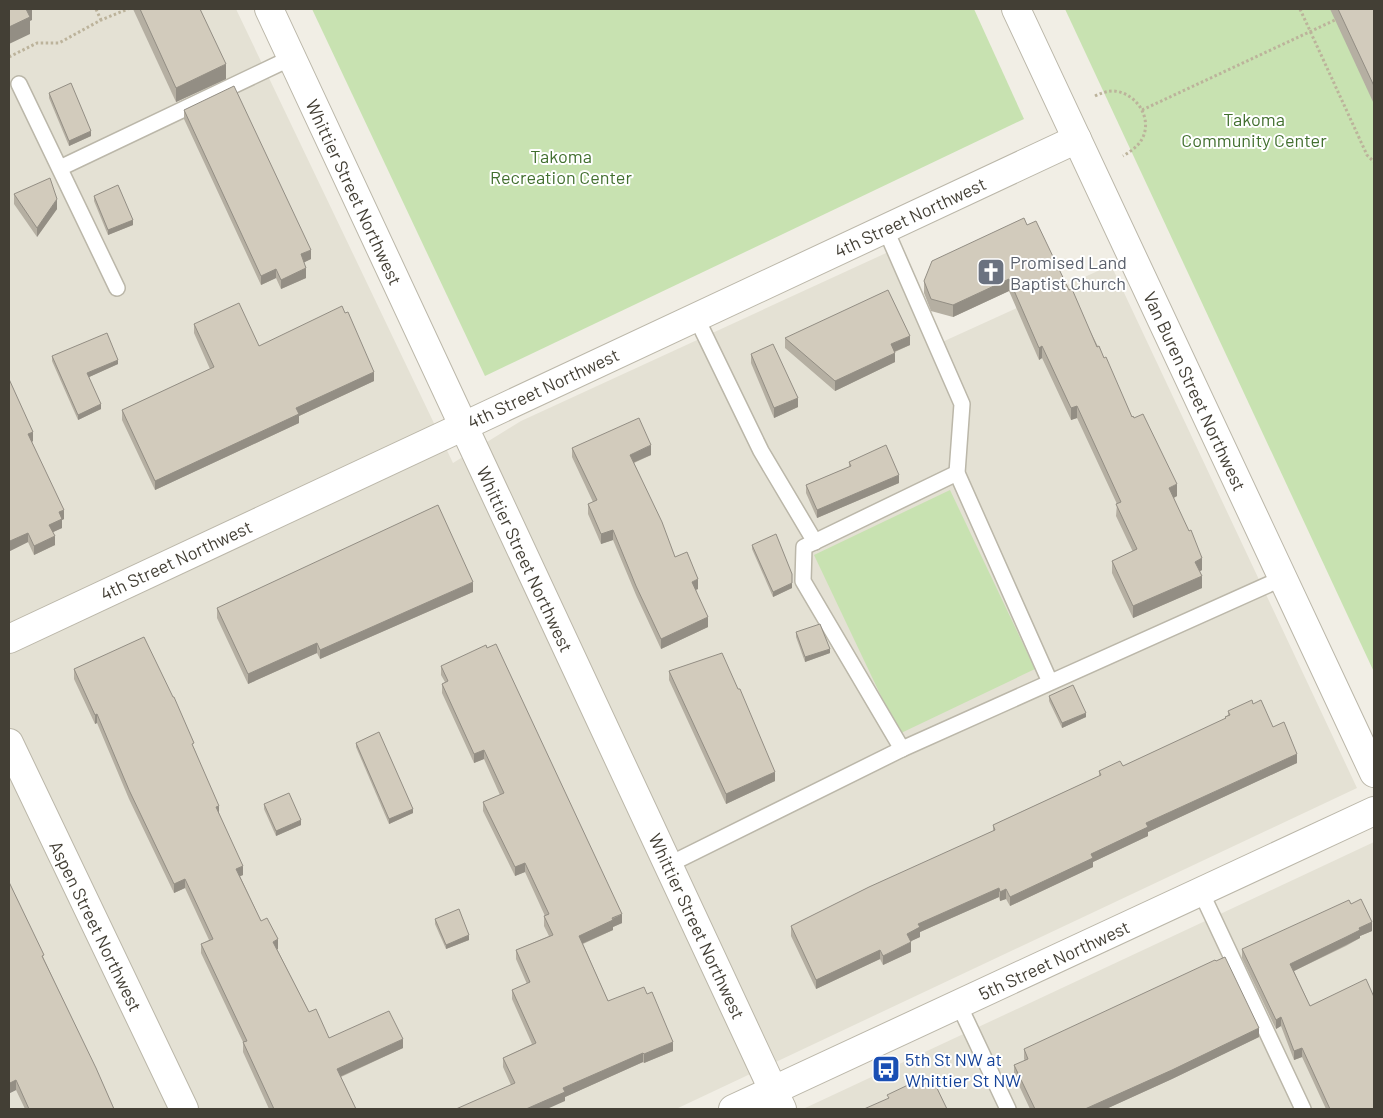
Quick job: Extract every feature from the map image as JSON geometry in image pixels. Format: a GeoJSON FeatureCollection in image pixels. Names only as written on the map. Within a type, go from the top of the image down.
{"type":"FeatureCollection","features":[{"type":"Feature","properties":{"kind":"street","name":"Whittier Street Northwest"},"geometry":{"type":"LineString","coordinates":[[269,9],[778,1100]]}},
{"type":"Feature","properties":{"kind":"street","name":"Van Buren Street Northwest"},"geometry":{"type":"LineString","coordinates":[[1016,9],[1374,773]]}},
{"type":"Feature","properties":{"kind":"street","name":"4th Street Northwest"},"geometry":{"type":"LineString","coordinates":[[9,639],[1077,139]]}},
{"type":"Feature","properties":{"kind":"street","name":"Aspen Street Northwest"},"geometry":{"type":"LineString","coordinates":[[9,743],[184,1109]]}},
{"type":"Feature","properties":{"kind":"street","name":"5th Street Northwest"},"geometry":{"type":"LineString","coordinates":[[733,1109],[778,1100],[959,1004],[1374,811]]}},
{"type":"Feature","properties":{"kind":"lane"},"geometry":{"type":"LineString","coordinates":[[60,168],[291,58]]}},
{"type":"Feature","properties":{"kind":"lane"},"geometry":{"type":"LineString","coordinates":[[19,84],[117,288]]}},
{"type":"Feature","properties":{"kind":"lane"},"geometry":{"type":"LineString","coordinates":[[885,228],[962,404],[957,474],[1050,682]]}},
{"type":"Feature","properties":{"kind":"lane"},"geometry":{"type":"LineString","coordinates":[[696,317],[761,451],[815,542]]}},
{"type":"Feature","properties":{"kind":"lane"},"geometry":{"type":"LineString","coordinates":[[902,749],[803,581],[804,547],[957,474]]}},
{"type":"Feature","properties":{"kind":"lane"},"geometry":{"type":"LineString","coordinates":[[668,865],[902,749],[1283,578]]}},
{"type":"Feature","properties":{"kind":"lane"},"geometry":{"type":"LineString","coordinates":[[1201,892],[1303,1109]]}},
{"type":"Feature","properties":{"kind":"lane"},"geometry":{"type":"LineString","coordinates":[[959,1004],[1008,1109]]}},
{"type":"Feature","properties":{"kind":"path"},"geometry":{"type":"LineString","coordinates":[[96,9],[101,20]]}},
{"type":"Feature","properties":{"kind":"path"},"geometry":{"type":"LineString","coordinates":[[9,57],[38,43],[59,43],[101,20],[128,9]]}},
{"type":"Feature","properties":{"kind":"path"},"geometry":{"type":"LineString","coordinates":[[1300,9],[1367,154],[1374,162]]}},
{"type":"Feature","properties":{"kind":"path"},"geometry":{"type":"LineString","coordinates":[[1142,110],[1335,20]]}},
{"type":"Feature","properties":{"kind":"path"},"geometry":{"type":"LineString","coordinates":[[1095,96],[1113,91],[1122,92],[1130,96],[1142,110],[1145,124],[1143,137],[1135,148],[1123,156]]}},
{"type":"Feature","properties":{"kind":"shaded area"},"geometry":{"type":"Polygon","coordinates":[[[9,9],[236,9],[453,463],[521,421],[897,248],[940,343],[1111,265],[1357,788],[676,1109],[9,1109],[9,9]]]}},
{"type":"Feature","properties":{"kind":"shaded area"},"geometry":{"type":"Polygon","coordinates":[[[1374,842],[1374,1109],[803,1109],[1374,842]]]}},
{"type":"Feature","properties":{"kind":"green space","name":"Takoma Recreation Center"},"geometry":{"type":"Polygon","coordinates":[[[312,9],[974,9],[1024,119],[485,376],[312,9]]]}},
{"type":"Feature","properties":{"kind":"green space","name":"Takoma Community Center"},"geometry":{"type":"Polygon","coordinates":[[[1065,9],[1374,9],[1374,672],[1065,9]]]}},
{"type":"Feature","properties":{"kind":"green space"},"geometry":{"type":"Polygon","coordinates":[[[950,490],[1035,669],[899,734],[814,555],[950,490]]]}},
{"type":"Feature","properties":{"kind":"building"},"geometry":{"type":"Polygon","coordinates":[[[9,9],[26,9],[30,17],[9,27],[9,9]]]}},
{"type":"Feature","properties":{"kind":"building"},"geometry":{"type":"Polygon","coordinates":[[[140,9],[200,9],[226,64],[176,88],[140,9]]]}},
{"type":"Feature","properties":{"kind":"building","name":"Takoma Community Center"},"geometry":{"type":"Polygon","coordinates":[[[1338,9],[1374,9],[1374,86],[1338,9]]]}},
{"type":"Feature","properties":{"kind":"building"},"geometry":{"type":"Polygon","coordinates":[[[71,83],[91,131],[69,141],[49,93],[71,83]]]}},
{"type":"Feature","properties":{"kind":"building"},"geometry":{"type":"Polygon","coordinates":[[[234,86],[311,250],[301,254],[306,268],[281,280],[276,269],[261,276],[184,110],[234,86]]]}},
{"type":"Feature","properties":{"kind":"building"},"geometry":{"type":"Polygon","coordinates":[[[50,178],[57,199],[37,228],[14,194],[50,178]]]}},
{"type":"Feature","properties":{"kind":"building"},"geometry":{"type":"Polygon","coordinates":[[[118,185],[133,220],[108,230],[94,196],[118,185]]]}},
{"type":"Feature","properties":{"kind":"building"},"geometry":{"type":"Polygon","coordinates":[[[1024,218],[1027,225],[1036,221],[1069,290],[1072,289],[1097,347],[1099,346],[1104,358],[1106,357],[1132,417],[1143,414],[1177,484],[1169,488],[1189,531],[1191,530],[1202,558],[1195,562],[1202,576],[1133,606],[1112,561],[1137,549],[1116,504],[1121,502],[1077,406],[1071,408],[1042,346],[1039,348],[1009,279],[953,305],[931,299],[924,281],[932,261],[1024,218]]]}},
{"type":"Feature","properties":{"kind":"building"},"geometry":{"type":"Polygon","coordinates":[[[888,290],[910,336],[891,344],[895,353],[835,381],[785,338],[888,290]]]}},
{"type":"Feature","properties":{"kind":"building"},"geometry":{"type":"Polygon","coordinates":[[[239,303],[259,346],[342,306],[345,313],[348,312],[374,372],[296,408],[299,414],[155,481],[122,410],[214,367],[194,324],[239,303]]]}},
{"type":"Feature","properties":{"kind":"building"},"geometry":{"type":"Polygon","coordinates":[[[107,333],[118,360],[87,373],[101,404],[78,415],[52,356],[107,333]]]}},
{"type":"Feature","properties":{"kind":"building"},"geometry":{"type":"Polygon","coordinates":[[[773,344],[798,398],[774,408],[751,354],[773,344]]]}},
{"type":"Feature","properties":{"kind":"building"},"geometry":{"type":"Polygon","coordinates":[[[9,379],[33,432],[28,434],[64,510],[59,512],[62,519],[49,525],[55,536],[34,546],[28,533],[10,541],[9,538],[9,379]]]}},
{"type":"Feature","properties":{"kind":"building"},"geometry":{"type":"Polygon","coordinates":[[[639,418],[651,445],[630,455],[662,522],[675,557],[687,552],[698,579],[692,582],[708,617],[661,639],[636,586],[613,530],[601,534],[588,504],[597,500],[572,448],[639,418]]]}},
{"type":"Feature","properties":{"kind":"building"},"geometry":{"type":"Polygon","coordinates":[[[886,445],[899,475],[817,510],[806,485],[851,466],[849,462],[886,445]]]}},
{"type":"Feature","properties":{"kind":"building"},"geometry":{"type":"Polygon","coordinates":[[[438,505],[473,582],[320,650],[317,643],[248,674],[217,608],[438,505]]]}},
{"type":"Feature","properties":{"kind":"building"},"geometry":{"type":"Polygon","coordinates":[[[776,534],[792,574],[792,583],[773,592],[752,545],[776,534]]]}},
{"type":"Feature","properties":{"kind":"building"},"geometry":{"type":"Polygon","coordinates":[[[820,624],[830,649],[805,657],[796,632],[820,624]]]}},
{"type":"Feature","properties":{"kind":"building"},"geometry":{"type":"Polygon","coordinates":[[[144,637],[174,697],[194,743],[192,744],[219,806],[216,807],[243,866],[236,869],[261,921],[267,918],[278,939],[273,942],[309,1012],[316,1009],[329,1038],[389,1011],[403,1039],[337,1069],[356,1109],[274,1109],[243,1042],[247,1041],[201,944],[213,939],[185,879],[174,884],[129,790],[97,714],[95,715],[74,669],[144,637]]]}},
{"type":"Feature","properties":{"kind":"building"},"geometry":{"type":"Polygon","coordinates":[[[496,644],[622,914],[579,936],[608,1001],[644,987],[647,994],[652,992],[673,1042],[563,1088],[565,1092],[526,1109],[456,1109],[515,1083],[503,1058],[536,1043],[512,990],[530,982],[516,950],[553,935],[544,916],[549,914],[525,863],[515,867],[483,802],[504,793],[484,750],[474,754],[442,684],[448,681],[441,666],[486,645],[487,648],[496,644]]]}},
{"type":"Feature","properties":{"kind":"building"},"geometry":{"type":"Polygon","coordinates":[[[722,653],[738,689],[740,689],[775,772],[726,794],[669,671],[722,653]]]}},
{"type":"Feature","properties":{"kind":"building"},"geometry":{"type":"Polygon","coordinates":[[[1073,685],[1086,713],[1062,723],[1049,696],[1073,685]]]}},
{"type":"Feature","properties":{"kind":"building"},"geometry":{"type":"Polygon","coordinates":[[[1252,700],[1253,704],[1261,700],[1273,727],[1284,722],[1297,754],[1146,823],[1148,827],[1091,854],[1093,858],[1010,897],[1006,889],[1000,892],[999,888],[918,924],[920,927],[907,934],[911,942],[883,956],[880,950],[816,980],[791,926],[869,887],[995,830],[993,825],[1101,775],[1099,771],[1120,761],[1123,766],[1226,718],[1230,715],[1228,711],[1252,700]]]}},
{"type":"Feature","properties":{"kind":"building"},"geometry":{"type":"Polygon","coordinates":[[[379,732],[413,809],[389,819],[356,743],[379,732]]]}},
{"type":"Feature","properties":{"kind":"building"},"geometry":{"type":"Polygon","coordinates":[[[289,793],[301,820],[276,831],[264,804],[289,793]]]}},
{"type":"Feature","properties":{"kind":"building"},"geometry":{"type":"Polygon","coordinates":[[[9,882],[114,1109],[29,1109],[16,1080],[10,1083],[9,1081],[9,882]]]}},
{"type":"Feature","properties":{"kind":"building"},"geometry":{"type":"Polygon","coordinates":[[[1361,899],[1372,922],[1359,928],[1360,930],[1290,964],[1310,1006],[1366,979],[1374,997],[1374,1109],[1330,1109],[1302,1048],[1294,1051],[1281,1017],[1276,1020],[1242,949],[1349,900],[1351,904],[1361,899]]]}},
{"type":"Feature","properties":{"kind":"building"},"geometry":{"type":"Polygon","coordinates":[[[459,909],[469,935],[446,945],[435,919],[459,909]]]}},
{"type":"Feature","properties":{"kind":"building"},"geometry":{"type":"Polygon","coordinates":[[[1225,957],[1259,1028],[1085,1109],[1035,1109],[1014,1065],[1028,1059],[1024,1049],[1225,957]]]}},
{"type":"Feature","properties":{"kind":"building"},"geometry":{"type":"Polygon","coordinates":[[[933,1080],[947,1109],[864,1109],[889,1098],[887,1095],[908,1085],[910,1088],[933,1080]]]}},
{"type":"Feature","properties":{"kind":"place","name":"Promised Land Baptist Church"},"geometry":{"type":"Point","coordinates":[991,272]}},
{"type":"Feature","properties":{"kind":"place","name":"5th St NW at Whittier St NW"},"geometry":{"type":"Point","coordinates":[886,1069]}}]}
